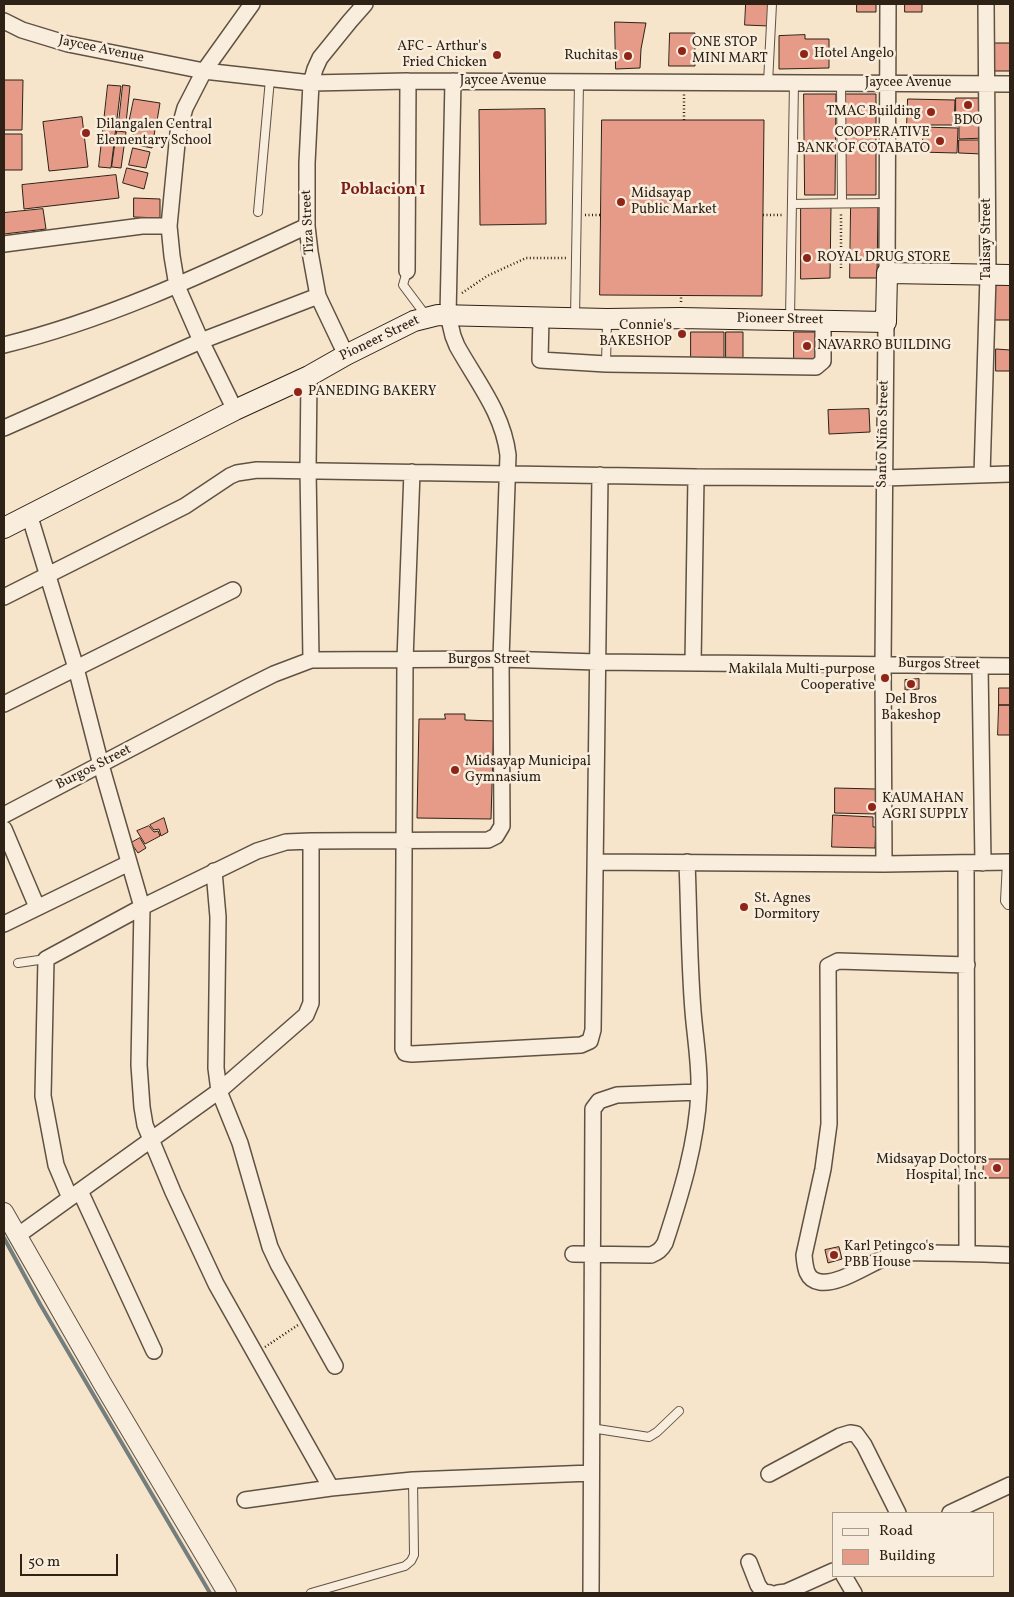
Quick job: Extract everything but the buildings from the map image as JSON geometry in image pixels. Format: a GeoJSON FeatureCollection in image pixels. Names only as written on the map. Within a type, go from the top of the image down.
{"type":"FeatureCollection","features":[{"type":"Feature","properties":{"kind":"main road"},"geometry":{"type":"LineString","coordinates":[[887,273],[1010,275]]}},
{"type":"Feature","properties":{"kind":"main road","name":"Santo Niño Street"},"geometry":{"type":"LineString","coordinates":[[886,322],[887,273]]}},
{"type":"Feature","properties":{"kind":"main road","name":"Pioneer Street"},"geometry":{"type":"LineString","coordinates":[[4,528],[236,410],[309,376],[414,321],[448,309],[541,317],[606,319],[886,322]]}},
{"type":"Feature","properties":{"kind":"street"},"geometry":{"type":"LineString","coordinates":[[236,410],[201,341],[178,286],[169,226],[178,133],[185,108],[204,71],[249,4]]}},
{"type":"Feature","properties":{"kind":"street","name":"Tiza Street"},"geometry":{"type":"LineString","coordinates":[[346,355],[318,296],[307,226],[307,163],[312,83],[315,69],[320,58],[365,4]]}},
{"type":"Feature","properties":{"kind":"street","name":"Santo Niño Street"},"geometry":{"type":"LineString","coordinates":[[887,273],[888,4]]}},
{"type":"Feature","properties":{"kind":"street","name":"Talisay Street"},"geometry":{"type":"LineString","coordinates":[[982,474],[988,276],[986,4]]}},
{"type":"Feature","properties":{"kind":"street","name":"Jaycee Avenue"},"geometry":{"type":"LineString","coordinates":[[4,22],[22,30],[68,44],[204,71],[312,83],[454,81],[1010,84]]}},
{"type":"Feature","properties":{"kind":"street"},"geometry":{"type":"LineString","coordinates":[[407,271],[408,81]]}},
{"type":"Feature","properties":{"kind":"street"},"geometry":{"type":"LineString","coordinates":[[154,1351],[75,1194],[56,1165],[43,1096],[46,959],[142,907],[214,871],[286,842],[488,840],[496,836],[502,826],[501,659],[508,474],[506,442],[502,425],[494,408],[457,346],[451,331],[448,309],[454,81]]}},
{"type":"Feature","properties":{"kind":"street"},"geometry":{"type":"LineString","coordinates":[[4,244],[142,226],[169,226]]}},
{"type":"Feature","properties":{"kind":"street"},"geometry":{"type":"LineString","coordinates":[[4,345],[42,336],[178,286],[307,226]]}},
{"type":"Feature","properties":{"kind":"street"},"geometry":{"type":"LineString","coordinates":[[4,428],[201,341],[318,296]]}},
{"type":"Feature","properties":{"kind":"street"},"geometry":{"type":"LineString","coordinates":[[541,317],[540,360],[606,364],[816,367],[823,361],[823,321]]}},
{"type":"Feature","properties":{"kind":"street","name":"Santo Niño Street"},"geometry":{"type":"LineString","coordinates":[[884,864],[883,664],[886,322]]}},
{"type":"Feature","properties":{"kind":"street"},"geometry":{"type":"LineString","coordinates":[[309,376],[308,469],[311,660]]}},
{"type":"Feature","properties":{"kind":"street"},"geometry":{"type":"LineString","coordinates":[[4,597],[185,506],[225,479],[237,473],[257,470],[308,469],[696,477],[884,478],[1010,474]]}},
{"type":"Feature","properties":{"kind":"street"},"geometry":{"type":"LineString","coordinates":[[412,472],[405,660],[403,1049],[405,1053],[412,1054],[581,1045],[590,1040],[593,1030],[596,862],[600,475]]}},
{"type":"Feature","properties":{"kind":"street"},"geometry":{"type":"LineString","coordinates":[[692,663],[696,477]]}},
{"type":"Feature","properties":{"kind":"street"},"geometry":{"type":"LineString","coordinates":[[29,514],[76,668],[101,765],[142,907],[139,1065],[144,1119],[173,1192],[216,1284],[331,1488]]}},
{"type":"Feature","properties":{"kind":"street"},"geometry":{"type":"LineString","coordinates":[[4,704],[232,590]]}},
{"type":"Feature","properties":{"kind":"street","name":"Burgos Street"},"geometry":{"type":"LineString","coordinates":[[4,815],[248,687],[274,674],[311,660],[501,659],[597,662],[1010,666]]}},
{"type":"Feature","properties":{"kind":"street"},"geometry":{"type":"LineString","coordinates":[[980,666],[983,862]]}},
{"type":"Feature","properties":{"kind":"street"},"geometry":{"type":"LineString","coordinates":[[4,829],[37,907]]}},
{"type":"Feature","properties":{"kind":"street"},"geometry":{"type":"LineString","coordinates":[[17,1236],[218,1091],[306,1015],[311,1003],[312,841]]}},
{"type":"Feature","properties":{"kind":"street"},"geometry":{"type":"LineString","coordinates":[[596,862],[884,864],[1009,862]]}},
{"type":"Feature","properties":{"kind":"street"},"geometry":{"type":"LineString","coordinates":[[573,1254],[651,1254],[661,1250],[680,1198],[696,1128],[699,1092],[699,1071],[693,1010],[687,862]]}},
{"type":"Feature","properties":{"kind":"street"},"geometry":{"type":"LineString","coordinates":[[4,924],[129,863]]}},
{"type":"Feature","properties":{"kind":"street"},"geometry":{"type":"LineString","coordinates":[[966,863],[967,1253]]}},
{"type":"Feature","properties":{"kind":"street"},"geometry":{"type":"LineString","coordinates":[[214,871],[218,917],[216,1068],[218,1091],[238,1136],[270,1247],[307,1319],[335,1366]]}},
{"type":"Feature","properties":{"kind":"street"},"geometry":{"type":"LineString","coordinates":[[967,965],[838,960],[828,966],[829,1124],[823,1169],[804,1255],[806,1270],[813,1280],[820,1282],[834,1281],[895,1254],[967,1253],[1010,1255]]}},
{"type":"Feature","properties":{"kind":"street"},"geometry":{"type":"LineString","coordinates":[[590,1593],[593,1109],[599,1101],[617,1095],[699,1092]]}},
{"type":"Feature","properties":{"kind":"street"},"geometry":{"type":"LineString","coordinates":[[4,1212],[227,1593]]}},
{"type":"Feature","properties":{"kind":"street"},"geometry":{"type":"LineString","coordinates":[[769,1474],[840,1436],[850,1433],[856,1434],[864,1445],[898,1512]]}},
{"type":"Feature","properties":{"kind":"street"},"geometry":{"type":"LineString","coordinates":[[245,1500],[331,1488],[414,1480],[591,1474]]}},
{"type":"Feature","properties":{"kind":"street"},"geometry":{"type":"LineString","coordinates":[[952,1512],[1010,1485]]}},
{"type":"Feature","properties":{"kind":"street"},"geometry":{"type":"LineString","coordinates":[[749,1562],[758,1585],[763,1592],[770,1593]]}},
{"type":"Feature","properties":{"kind":"street"},"geometry":{"type":"LineString","coordinates":[[778,1593],[786,1592],[832,1572]]}},
{"type":"Feature","properties":{"kind":"street"},"geometry":{"type":"LineString","coordinates":[[845,1577],[854,1593]]}},
{"type":"Feature","properties":{"kind":"lane"},"geometry":{"type":"LineString","coordinates":[[768,83],[772,4]]}},
{"type":"Feature","properties":{"kind":"lane"},"geometry":{"type":"LineString","coordinates":[[258,212],[270,78]]}},
{"type":"Feature","properties":{"kind":"lane"},"geometry":{"type":"LineString","coordinates":[[576,318],[579,82]]}},
{"type":"Feature","properties":{"kind":"lane"},"geometry":{"type":"LineString","coordinates":[[790,320],[794,83]]}},
{"type":"Feature","properties":{"kind":"lane"},"geometry":{"type":"LineString","coordinates":[[792,204],[842,203],[841,83]]}},
{"type":"Feature","properties":{"kind":"lane"},"geometry":{"type":"LineString","coordinates":[[792,204],[888,203]]}},
{"type":"Feature","properties":{"kind":"lane"},"geometry":{"type":"LineString","coordinates":[[407,271],[404,285],[427,317]]}},
{"type":"Feature","properties":{"kind":"lane"},"geometry":{"type":"LineString","coordinates":[[606,319],[606,364]]}},
{"type":"Feature","properties":{"kind":"lane"},"geometry":{"type":"LineString","coordinates":[[1009,862],[1006,901],[1010,906]]}},
{"type":"Feature","properties":{"kind":"lane"},"geometry":{"type":"LineString","coordinates":[[18,963],[46,959]]}},
{"type":"Feature","properties":{"kind":"lane"},"geometry":{"type":"LineString","coordinates":[[591,1428],[649,1437],[679,1411]]}},
{"type":"Feature","properties":{"kind":"lane"},"geometry":{"type":"LineString","coordinates":[[311,1593],[405,1566],[411,1561],[414,1555],[414,1480]]}},
{"type":"Feature","properties":{"kind":"path"},"geometry":{"type":"LineString","coordinates":[[684,82],[684,120]]}},
{"type":"Feature","properties":{"kind":"path"},"geometry":{"type":"LineString","coordinates":[[841,268],[842,203]]}},
{"type":"Feature","properties":{"kind":"path"},"geometry":{"type":"LineString","coordinates":[[577,215],[601,215]]}},
{"type":"Feature","properties":{"kind":"path"},"geometry":{"type":"LineString","coordinates":[[763,215],[791,215]]}},
{"type":"Feature","properties":{"kind":"path"},"geometry":{"type":"LineString","coordinates":[[448,309],[487,276],[526,258],[577,258]]}},
{"type":"Feature","properties":{"kind":"path"},"geometry":{"type":"LineString","coordinates":[[256,1353],[307,1319]]}},
{"type":"Feature","properties":{"kind":"waterway"},"geometry":{"type":"LineString","coordinates":[[4,1238],[40,1304],[210,1593]]}},
{"type":"Feature","properties":{"kind":"place","name":"ONE STOP MINI MART"},"geometry":{"type":"Point","coordinates":[682,51]}},
{"type":"Feature","properties":{"kind":"place","name":"Hotel Angelo"},"geometry":{"type":"Point","coordinates":[804,54]}},
{"type":"Feature","properties":{"kind":"place","name":"AFC - Arthur's Fried Chicken"},"geometry":{"type":"Point","coordinates":[497,55]}},
{"type":"Feature","properties":{"kind":"place","name":"Ruchitas"},"geometry":{"type":"Point","coordinates":[628,56]}},
{"type":"Feature","properties":{"kind":"place","name":"BDO"},"geometry":{"type":"Point","coordinates":[968,105]}},
{"type":"Feature","properties":{"kind":"place","name":"TMAC Building"},"geometry":{"type":"Point","coordinates":[931,112]}},
{"type":"Feature","properties":{"kind":"place","name":"Dilangalen Central Elementary School"},"geometry":{"type":"Point","coordinates":[86,133]}},
{"type":"Feature","properties":{"kind":"place","name":"COOPERATIVE BANK OF COTABATO"},"geometry":{"type":"Point","coordinates":[940,141]}},
{"type":"Feature","properties":{"kind":"place","name":"Midsayap Public Market"},"geometry":{"type":"Point","coordinates":[621,202]}},
{"type":"Feature","properties":{"kind":"place","name":"ROYAL DRUG STORE"},"geometry":{"type":"Point","coordinates":[807,258]}},
{"type":"Feature","properties":{"kind":"place","name":"Connie's BAKESHOP"},"geometry":{"type":"Point","coordinates":[682,334]}},
{"type":"Feature","properties":{"kind":"place","name":"NAVARRO BUILDING"},"geometry":{"type":"Point","coordinates":[807,346]}},
{"type":"Feature","properties":{"kind":"place","name":"PANEDING BAKERY"},"geometry":{"type":"Point","coordinates":[298,392]}},
{"type":"Feature","properties":{"kind":"place","name":"Makilala Multi-purpose Cooperative"},"geometry":{"type":"Point","coordinates":[885,678]}},
{"type":"Feature","properties":{"kind":"place","name":"Del Bros Bakeshop"},"geometry":{"type":"Point","coordinates":[911,684]}},
{"type":"Feature","properties":{"kind":"place","name":"Midsayap Municipal Gymnasium"},"geometry":{"type":"Point","coordinates":[455,770]}},
{"type":"Feature","properties":{"kind":"place","name":"KAUMAHAN AGRI SUPPLY"},"geometry":{"type":"Point","coordinates":[872,807]}},
{"type":"Feature","properties":{"kind":"place","name":"St. Agnes Dormitory"},"geometry":{"type":"Point","coordinates":[744,907]}},
{"type":"Feature","properties":{"kind":"place","name":"Midsayap Doctors Hospital, Inc."},"geometry":{"type":"Point","coordinates":[997,1168]}},
{"type":"Feature","properties":{"kind":"place","name":"Karl Petingco's PBB House"},"geometry":{"type":"Point","coordinates":[834,1255]}},
{"type":"Feature","properties":{"kind":"district","name":"Poblacion 1"},"geometry":{"type":"Point","coordinates":[383,191]}}]}
